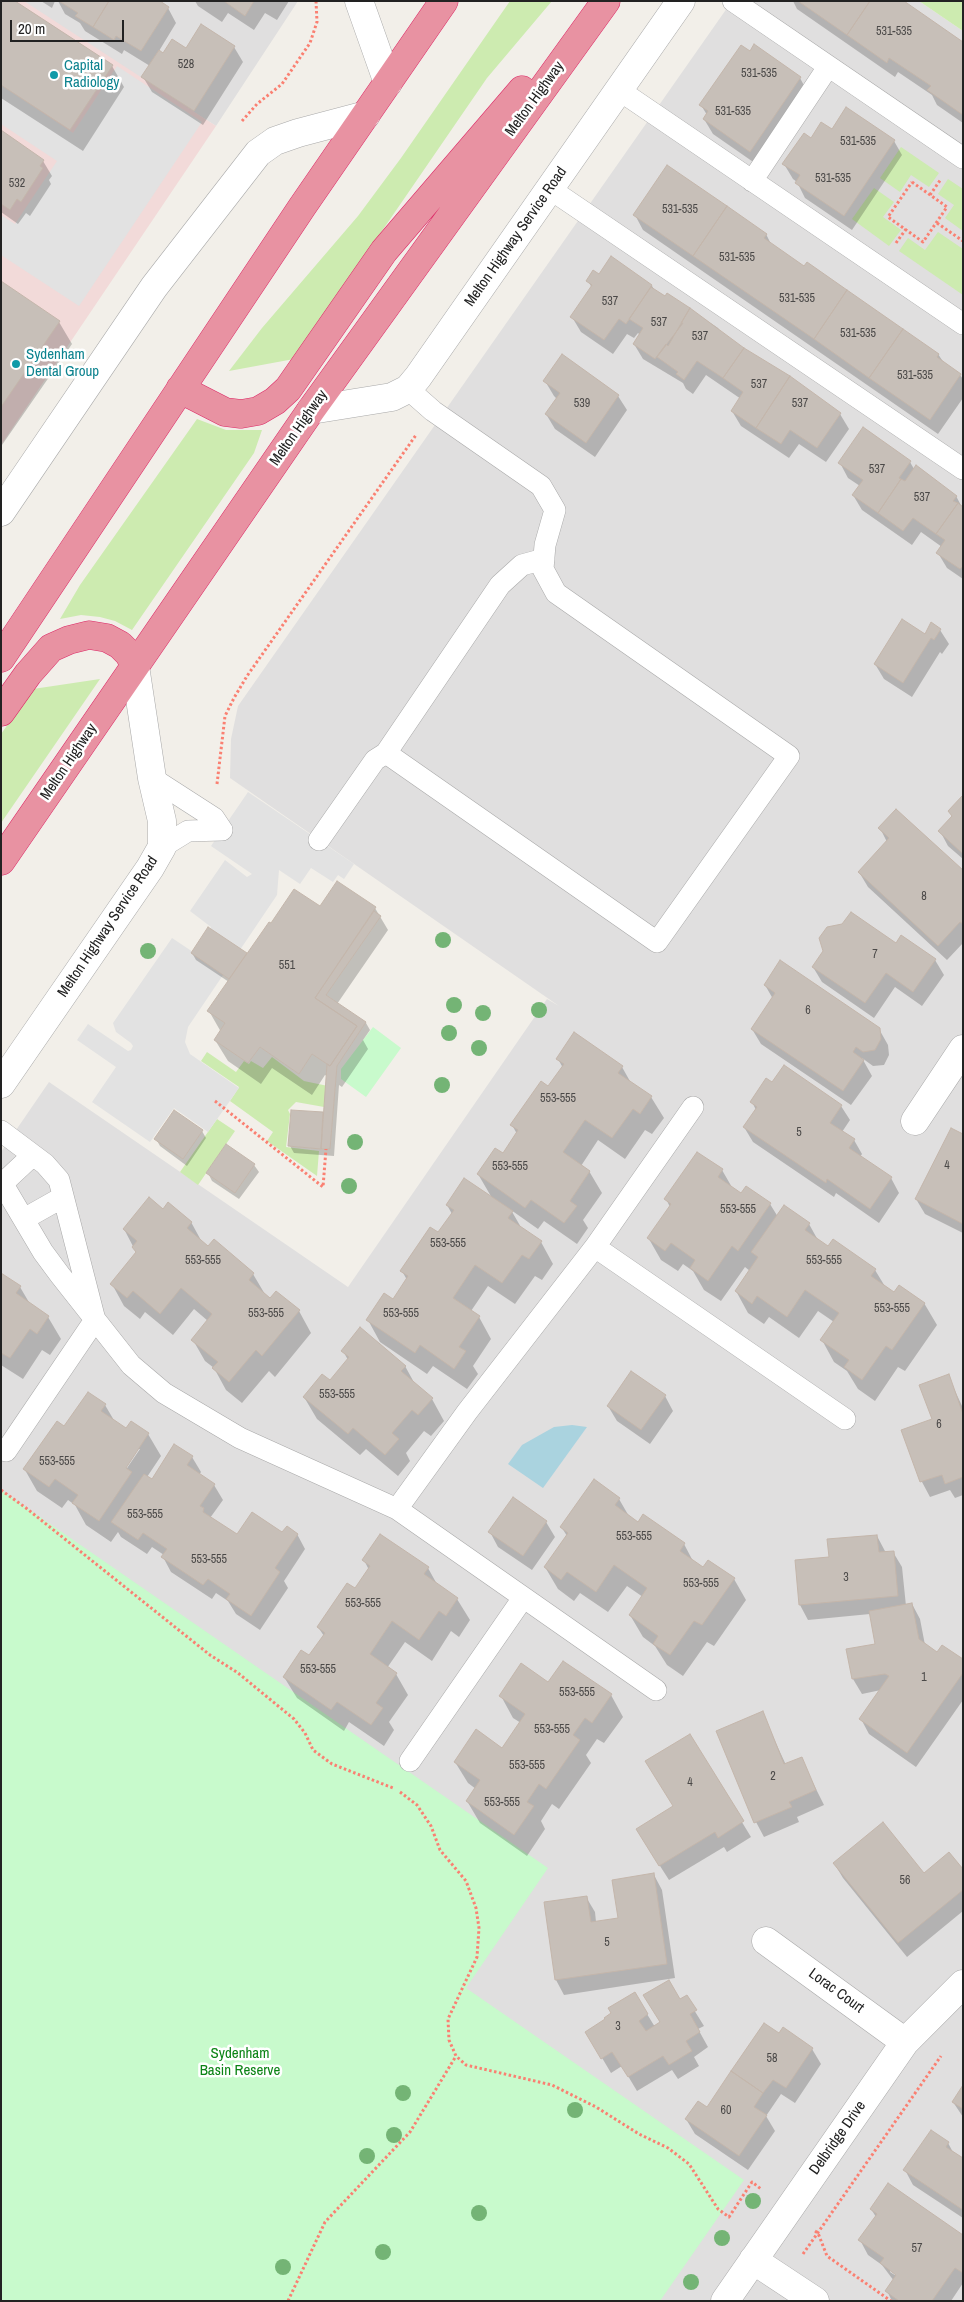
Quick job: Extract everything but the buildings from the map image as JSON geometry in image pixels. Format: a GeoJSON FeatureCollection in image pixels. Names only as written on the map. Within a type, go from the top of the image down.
{"type":"FeatureCollection","features":[{"type":"Feature","properties":{"kind":"highway"},"geometry":{"type":"LineString","coordinates":[[1,658],[180,389],[444,1]]}},
{"type":"Feature","properties":{"kind":"highway"},"geometry":{"type":"LineString","coordinates":[[180,389],[225,412],[241,414],[258,411],[275,401],[288,390],[384,251],[598,1]]}},
{"type":"Feature","properties":{"kind":"highway","name":"Melton Highway"},"geometry":{"type":"LineString","coordinates":[[1,861],[311,410],[606,1]]}},
{"type":"Feature","properties":{"kind":"highway"},"geometry":{"type":"LineString","coordinates":[[1,712],[28,674],[51,648],[69,640],[89,635],[107,638],[120,645],[129,654],[134,666]]}},
{"type":"Feature","properties":{"kind":"street"},"geometry":{"type":"LineString","coordinates":[[359,1],[388,83]]}},
{"type":"Feature","properties":{"kind":"street","name":"Melton Highway Service Road"},"geometry":{"type":"LineString","coordinates":[[311,410],[377,401],[392,397],[408,389],[681,1]]}},
{"type":"Feature","properties":{"kind":"street"},"geometry":{"type":"LineString","coordinates":[[1,512],[154,287],[258,153],[275,141],[366,115]]}},
{"type":"Feature","properties":{"kind":"street","name":"Melton Highway Service Road"},"geometry":{"type":"LineString","coordinates":[[1,1084],[150,868],[162,847],[162,821],[152,778],[134,666]]}},
{"type":"Feature","properties":{"kind":"street"},"geometry":{"type":"LineString","coordinates":[[915,1121],[963,1049]]}},
{"type":"Feature","properties":{"kind":"street","name":"Lorac Court"},"geometry":{"type":"LineString","coordinates":[[766,1941],[905,2042]]}},
{"type":"Feature","properties":{"kind":"street","name":"Delbridge Drive"},"geometry":{"type":"LineString","coordinates":[[725,2301],[905,2042],[963,1984]]}},
{"type":"Feature","properties":{"kind":"street"},"geometry":{"type":"LineString","coordinates":[[753,2260],[815,2301]]}},
{"type":"Feature","properties":{"kind":"lane"},"geometry":{"type":"LineString","coordinates":[[733,1],[963,158]]}},
{"type":"Feature","properties":{"kind":"lane"},"geometry":{"type":"LineString","coordinates":[[752,180],[828,66]]}},
{"type":"Feature","properties":{"kind":"lane"},"geometry":{"type":"LineString","coordinates":[[619,90],[963,324]]}},
{"type":"Feature","properties":{"kind":"lane"},"geometry":{"type":"LineString","coordinates":[[550,189],[963,469]]}},
{"type":"Feature","properties":{"kind":"lane"},"geometry":{"type":"LineString","coordinates":[[386,753],[657,942],[789,756],[556,592],[543,569],[545,545],[555,510],[541,486],[433,411],[408,389]]}},
{"type":"Feature","properties":{"kind":"lane"},"geometry":{"type":"LineString","coordinates":[[319,840],[375,760],[386,753],[500,585],[522,565],[544,559]]}},
{"type":"Feature","properties":{"kind":"lane"},"geometry":{"type":"LineString","coordinates":[[152,778],[214,818],[222,830],[188,831],[162,847]]}},
{"type":"Feature","properties":{"kind":"lane"},"geometry":{"type":"LineString","coordinates":[[397,1509],[467,1412],[595,1247],[693,1107]]}},
{"type":"Feature","properties":{"kind":"lane"},"geometry":{"type":"LineString","coordinates":[[1,1131],[45,1164],[59,1180],[95,1320],[6,1451]]}},
{"type":"Feature","properties":{"kind":"lane"},"geometry":{"type":"LineString","coordinates":[[33,1155],[2,1182],[13,1210],[60,1275],[131,1365],[164,1393],[240,1438],[397,1509],[656,1690]]}},
{"type":"Feature","properties":{"kind":"lane"},"geometry":{"type":"LineString","coordinates":[[13,1210],[63,1197]]}},
{"type":"Feature","properties":{"kind":"lane"},"geometry":{"type":"LineString","coordinates":[[595,1247],[845,1419]]}},
{"type":"Feature","properties":{"kind":"lane"},"geometry":{"type":"LineString","coordinates":[[410,1761],[523,1598]]}},
{"type":"Feature","properties":{"kind":"path"},"geometry":{"type":"LineString","coordinates":[[912,182],[947,206],[936,223],[923,242],[888,217],[912,182]]}},
{"type":"Feature","properties":{"kind":"path"},"geometry":{"type":"LineString","coordinates":[[936,223],[963,240]]}},
{"type":"Feature","properties":{"kind":"path"},"geometry":{"type":"LineString","coordinates":[[214,818],[221,742],[226,716],[234,698],[247,676],[433,411]]}},
{"type":"Feature","properties":{"kind":"path"},"geometry":{"type":"LineString","coordinates":[[215,1101],[323,1187],[326,1149]]}},
{"type":"Feature","properties":{"kind":"path"},"geometry":{"type":"LineString","coordinates":[[1,1490],[210,1655],[245,1678],[294,1719],[305,1733],[313,1750],[332,1764],[396,1789],[416,1805],[432,1826],[440,1850],[466,1881],[476,1908],[479,1928],[477,1957],[448,2019],[449,2040],[456,2056],[466,2065],[552,2085],[596,2107],[639,2134],[668,2148],[689,2164],[718,2209],[729,2217],[752,2182],[787,2212],[818,2233],[827,2256],[891,2301]]}},
{"type":"Feature","properties":{"kind":"path"},"geometry":{"type":"LineString","coordinates":[[785,2281],[947,2049]]}},
{"type":"Feature","properties":{"kind":"path"},"geometry":{"type":"LineString","coordinates":[[288,2301],[325,2222],[410,2132],[456,2056]]}},
{"type":"Feature","properties":{"kind":"shaded area"},"geometry":{"type":"Polygon","coordinates":[[[1,1],[24,1],[216,126],[1,445],[1,1]]]}},
{"type":"Feature","properties":{"kind":"shaded area"},"geometry":{"type":"Polygon","coordinates":[[[23,1],[298,1],[216,126],[116,64],[23,1]]]}},
{"type":"Feature","properties":{"kind":"shaded area"},"geometry":{"type":"Polygon","coordinates":[[[732,1],[919,1],[963,31],[963,2301],[1,2301],[1,1152],[49,1082],[348,1287],[547,999],[559,1006],[230,778],[231,739],[238,706],[732,1]]]}},
{"type":"Feature","properties":{"kind":"shaded area"},"geometry":{"type":"Polygon","coordinates":[[[117,66],[202,122],[79,306],[1,255],[1,215],[15,224],[57,161],[1,124],[1,85],[73,133],[117,66]]]}},
{"type":"Feature","properties":{"kind":"shaded area"},"geometry":{"type":"Polygon","coordinates":[[[248,792],[354,864],[344,879],[338,875],[333,882],[311,868],[300,884],[279,870],[277,895],[188,1027],[185,1042],[190,1054],[239,1088],[208,1132],[174,1108],[150,1142],[92,1102],[116,1067],[77,1040],[88,1024],[128,1051],[131,1050],[133,1046],[131,1043],[116,1032],[113,1023],[172,938],[193,952],[211,927],[190,911],[225,860],[247,877],[252,874],[211,846],[248,792]]]}},
{"type":"Feature","properties":{"kind":"green space"},"geometry":{"type":"Polygon","coordinates":[[[510,1],[552,1],[487,78],[294,359],[229,371],[262,328],[358,216],[401,158],[510,1]]]}},
{"type":"Feature","properties":{"kind":"green space"},"geometry":{"type":"Polygon","coordinates":[[[919,1],[963,1],[963,31],[919,1]]]}},
{"type":"Feature","properties":{"kind":"green space"},"geometry":{"type":"Polygon","coordinates":[[[901,147],[939,173],[929,187],[911,175],[900,192],[880,178],[901,147]]]}},
{"type":"Feature","properties":{"kind":"green space"},"geometry":{"type":"Polygon","coordinates":[[[948,179],[963,189],[963,231],[945,218],[954,205],[938,194],[948,179]]]}},
{"type":"Feature","properties":{"kind":"green space"},"geometry":{"type":"Polygon","coordinates":[[[874,188],[894,202],[883,217],[901,230],[889,246],[852,219],[874,188]]]}},
{"type":"Feature","properties":{"kind":"green space"},"geometry":{"type":"Polygon","coordinates":[[[938,232],[963,249],[963,295],[899,251],[908,238],[925,250],[938,232]]]}},
{"type":"Feature","properties":{"kind":"green space"},"geometry":{"type":"Polygon","coordinates":[[[197,419],[226,430],[262,430],[254,453],[132,630],[115,621],[100,617],[81,615],[60,619],[80,585],[197,419]]]}},
{"type":"Feature","properties":{"kind":"green space"},"geometry":{"type":"Polygon","coordinates":[[[100,679],[1,823],[1,734],[33,689],[100,679]]]}},
{"type":"Feature","properties":{"kind":"green space"},"geometry":{"type":"Polygon","coordinates":[[[373,1027],[401,1048],[366,1097],[341,1079],[341,1069],[373,1027]]]}},
{"type":"Feature","properties":{"kind":"green space"},"geometry":{"type":"Polygon","coordinates":[[[207,1052],[236,1072],[244,1061],[249,1064],[251,1061],[263,1068],[272,1057],[304,1081],[328,1086],[324,1107],[296,1102],[288,1110],[290,1114],[286,1147],[319,1151],[317,1176],[267,1141],[273,1132],[230,1101],[239,1087],[201,1061],[207,1052]]]}},
{"type":"Feature","properties":{"kind":"green space"},"geometry":{"type":"Polygon","coordinates":[[[217,1119],[235,1131],[198,1185],[180,1172],[217,1119]]]}},
{"type":"Feature","properties":{"kind":"green space","name":"Sydenham Basin Reserve"},"geometry":{"type":"Polygon","coordinates":[[[1,1490],[548,1868],[466,1988],[744,2180],[660,2301],[1,2301],[1,1490]]]}},
{"type":"Feature","properties":{"kind":"water"},"geometry":{"type":"Polygon","coordinates":[[[572,1425],[587,1427],[543,1488],[508,1464],[522,1445],[554,1427],[572,1425]]]}},
{"type":"Feature","properties":{"kind":"place","name":"Capital Radiology"},"geometry":{"type":"Point","coordinates":[54,75]}},
{"type":"Feature","properties":{"kind":"place","name":"Sydenham Dental Group"},"geometry":{"type":"Point","coordinates":[16,364]}}]}
